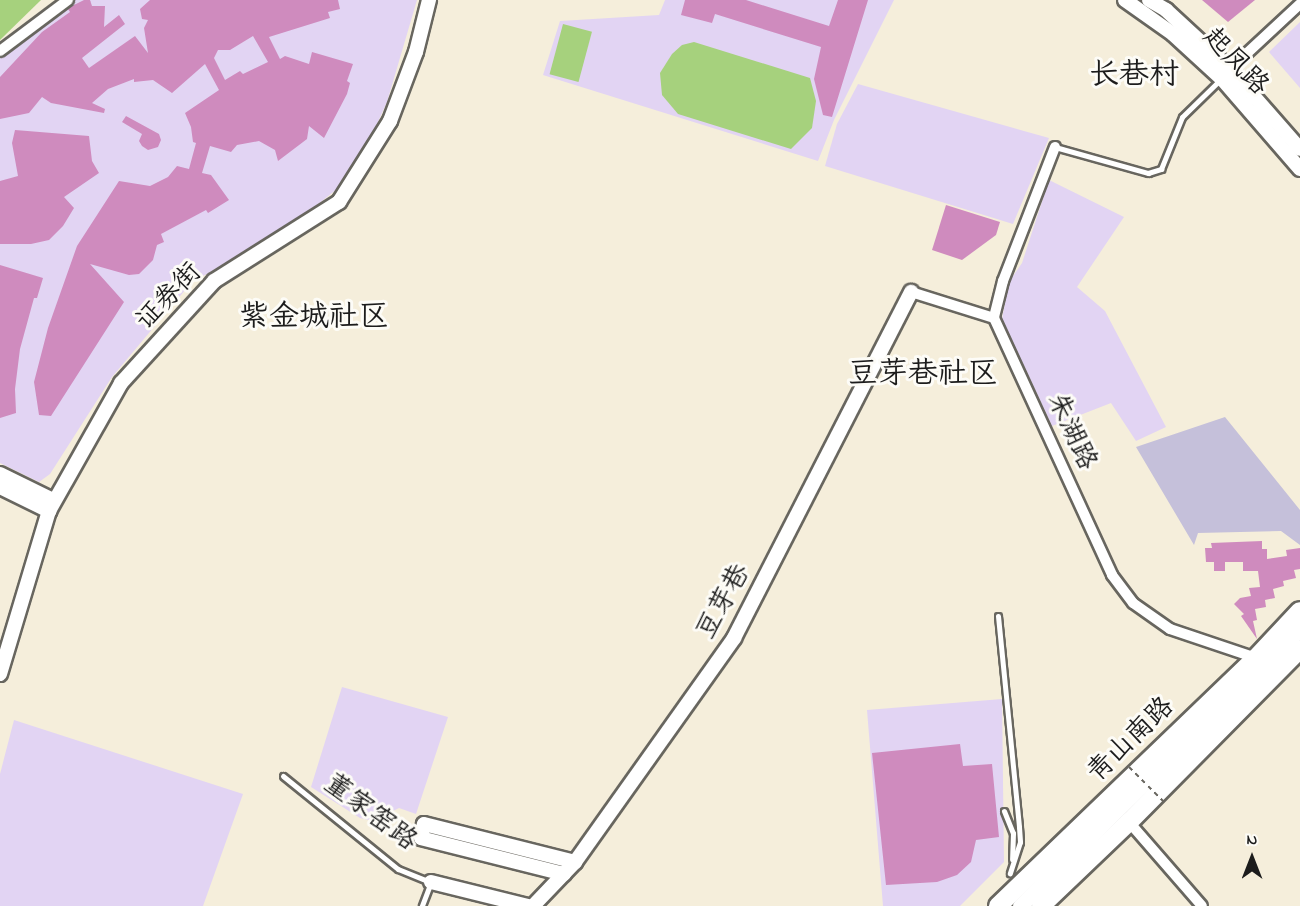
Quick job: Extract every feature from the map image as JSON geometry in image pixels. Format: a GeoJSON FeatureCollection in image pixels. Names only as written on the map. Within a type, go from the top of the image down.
{"type":"FeatureCollection","features":[{"type":"Feature","properties":{"kind":"main road","name":"青山南路"},"geometry":{"type":"LineString","coordinates":[[1009,903],[1256,658],[1300,611]]}},
{"type":"Feature","properties":{"kind":"main road"},"geometry":{"type":"LineString","coordinates":[[1009,903],[1300,629]]}},
{"type":"Feature","properties":{"kind":"main road"},"geometry":{"type":"LineString","coordinates":[[1029,906],[1219,722],[1300,638]]}},
{"type":"Feature","properties":{"kind":"main road","name":"青山南路"},"geometry":{"type":"LineString","coordinates":[[1041,906],[1129,822],[1300,649]]}},
{"type":"Feature","properties":{"kind":"street"},"geometry":{"type":"LineString","coordinates":[[0,51],[68,0]]}},
{"type":"Feature","properties":{"kind":"street","name":"证券街"},"geometry":{"type":"LineString","coordinates":[[0,674],[51,505],[121,382],[214,281],[339,202],[390,121],[416,52],[429,0]]}},
{"type":"Feature","properties":{"kind":"street","name":"起凤路"},"geometry":{"type":"LineString","coordinates":[[1125,0],[1226,74],[1300,169]]}},
{"type":"Feature","properties":{"kind":"street","name":"起凤路"},"geometry":{"type":"LineString","coordinates":[[1149,0],[1166,10],[1300,149]]}},
{"type":"Feature","properties":{"kind":"street"},"geometry":{"type":"LineString","coordinates":[[1226,74],[1300,4]]}},
{"type":"Feature","properties":{"kind":"street"},"geometry":{"type":"LineString","coordinates":[[911,292],[994,318],[1003,281],[1054,147]]}},
{"type":"Feature","properties":{"kind":"street","name":"豆芽巷"},"geometry":{"type":"LineString","coordinates":[[534,906],[575,862],[734,638],[911,292]]}},
{"type":"Feature","properties":{"kind":"street","name":"朱湖路"},"geometry":{"type":"LineString","coordinates":[[994,318],[1112,575],[1133,603],[1170,629],[1256,658]]}},
{"type":"Feature","properties":{"kind":"street"},"geometry":{"type":"LineString","coordinates":[[0,474],[51,505]]}},
{"type":"Feature","properties":{"kind":"street"},"geometry":{"type":"LineString","coordinates":[[0,487],[51,505]]}},
{"type":"Feature","properties":{"kind":"street"},"geometry":{"type":"LineString","coordinates":[[1129,822],[1202,906]]}},
{"type":"Feature","properties":{"kind":"street"},"geometry":{"type":"LineString","coordinates":[[564,874],[421,838],[424,824],[575,862]]}},
{"type":"Feature","properties":{"kind":"street","name":"董家窑路"},"geometry":{"type":"LineString","coordinates":[[431,882],[528,906]]}},
{"type":"Feature","properties":{"kind":"lane"},"geometry":{"type":"LineString","coordinates":[[1054,147],[1148,173],[1161,169],[1182,117],[1226,74]]}},
{"type":"Feature","properties":{"kind":"lane"},"geometry":{"type":"LineString","coordinates":[[998,616],[1020,842],[1010,873]]}},
{"type":"Feature","properties":{"kind":"lane","name":"董家窑路"},"geometry":{"type":"LineString","coordinates":[[283,776],[398,869],[431,882],[422,906]]}},
{"type":"Feature","properties":{"kind":"lane"},"geometry":{"type":"LineString","coordinates":[[1004,811],[1013,833],[1009,903]]}},
{"type":"Feature","properties":{"kind":"path"},"geometry":{"type":"LineString","coordinates":[[1129,767],[1166,804]]}},
{"type":"Feature","properties":{"kind":"shaded area"},"geometry":{"type":"Polygon","coordinates":[[[72,0],[417,0],[387,102],[373,133],[337,189],[292,225],[191,283],[112,377],[50,474],[39,482],[0,463],[0,54],[72,0]]]}},
{"type":"Feature","properties":{"kind":"shaded area"},"geometry":{"type":"Polygon","coordinates":[[[665,0],[894,0],[834,120],[818,161],[543,75],[560,21],[659,15],[665,0]]]}},
{"type":"Feature","properties":{"kind":"shaded area"},"geometry":{"type":"Polygon","coordinates":[[[1300,22],[1300,88],[1269,52],[1300,22]]]}},
{"type":"Feature","properties":{"kind":"shaded area"},"geometry":{"type":"Polygon","coordinates":[[[858,84],[1049,138],[1013,224],[825,166],[837,124],[858,84]]]}},
{"type":"Feature","properties":{"kind":"shaded area"},"geometry":{"type":"Polygon","coordinates":[[[1049,180],[1124,217],[1077,287],[1105,311],[1166,427],[1136,441],[1111,403],[1052,426],[1002,319],[1009,282],[1022,263],[1049,180]]]}},
{"type":"Feature","properties":{"kind":"shaded area"},"geometry":{"type":"Polygon","coordinates":[[[1225,417],[1300,510],[1300,545],[1281,531],[1198,533],[1194,545],[1136,447],[1225,417]]]}},
{"type":"Feature","properties":{"kind":"shaded area"},"geometry":{"type":"Polygon","coordinates":[[[342,687],[448,717],[416,814],[399,808],[373,821],[360,818],[311,787],[342,687]]]}},
{"type":"Feature","properties":{"kind":"shaded area"},"geometry":{"type":"Polygon","coordinates":[[[1002,699],[1004,862],[960,906],[883,906],[867,710],[1002,699]]]}},
{"type":"Feature","properties":{"kind":"shaded area"},"geometry":{"type":"Polygon","coordinates":[[[14,720],[243,794],[203,906],[0,906],[0,774],[14,720]]]}},
{"type":"Feature","properties":{"kind":"green space"},"geometry":{"type":"Polygon","coordinates":[[[0,0],[41,0],[0,40],[0,0]]]}},
{"type":"Feature","properties":{"kind":"green space"},"geometry":{"type":"Polygon","coordinates":[[[563,24],[592,32],[579,82],[550,74],[563,24]]]}},
{"type":"Feature","properties":{"kind":"green space"},"geometry":{"type":"Polygon","coordinates":[[[694,42],[810,78],[816,101],[812,128],[791,149],[678,114],[662,95],[660,73],[672,54],[682,45],[694,42]]]}},
{"type":"Feature","properties":{"kind":"building"},"geometry":{"type":"Polygon","coordinates":[[[90,0],[92,6],[105,6],[104,27],[119,15],[125,24],[82,58],[89,68],[135,36],[148,53],[144,28],[148,20],[142,19],[140,9],[150,0],[338,0],[340,9],[328,12],[330,18],[269,37],[280,59],[285,56],[309,64],[312,52],[353,64],[347,81],[350,83],[347,94],[324,138],[309,126],[307,139],[278,161],[275,150],[259,141],[237,145],[231,152],[210,146],[202,173],[211,175],[229,200],[208,213],[206,210],[161,234],[164,242],[157,245],[153,260],[139,274],[129,275],[90,264],[124,302],[51,416],[39,415],[34,382],[48,328],[77,246],[119,181],[150,186],[168,177],[177,166],[189,169],[196,143],[193,142],[191,127],[185,113],[219,90],[205,64],[172,93],[153,80],[134,82],[134,79],[108,89],[92,103],[105,109],[104,113],[51,103],[42,97],[29,113],[0,119],[0,77],[42,32],[70,12],[68,9],[90,0]],[[253,36],[230,50],[218,50],[214,58],[225,80],[240,71],[243,74],[268,62],[253,36]]]}},
{"type":"Feature","properties":{"kind":"building"},"geometry":{"type":"Polygon","coordinates":[[[685,0],[746,0],[829,26],[838,0],[868,0],[832,117],[823,115],[814,79],[821,47],[715,14],[712,23],[681,15],[685,0]]]}},
{"type":"Feature","properties":{"kind":"building"},"geometry":{"type":"Polygon","coordinates":[[[1202,0],[1255,0],[1228,22],[1202,0]]]}},
{"type":"Feature","properties":{"kind":"building"},"geometry":{"type":"Polygon","coordinates":[[[126,116],[159,134],[161,140],[158,147],[148,150],[142,146],[139,141],[142,134],[122,122],[126,116]]]}},
{"type":"Feature","properties":{"kind":"building"},"geometry":{"type":"Polygon","coordinates":[[[15,130],[89,136],[92,161],[99,173],[64,197],[74,208],[63,226],[49,240],[31,244],[0,244],[0,181],[18,176],[12,143],[15,130]]]}},
{"type":"Feature","properties":{"kind":"building"},"geometry":{"type":"Polygon","coordinates":[[[946,205],[1000,222],[996,235],[962,260],[932,250],[946,205]]]}},
{"type":"Feature","properties":{"kind":"building"},"geometry":{"type":"Polygon","coordinates":[[[0,265],[43,278],[37,298],[34,298],[20,349],[15,389],[16,413],[0,418],[0,265]]]}},
{"type":"Feature","properties":{"kind":"building"},"geometry":{"type":"Polygon","coordinates":[[[1262,541],[1262,549],[1267,549],[1267,559],[1287,556],[1286,550],[1300,548],[1300,569],[1294,570],[1296,578],[1283,581],[1284,586],[1273,589],[1275,598],[1265,600],[1266,607],[1255,609],[1257,620],[1253,621],[1257,639],[1241,616],[1244,614],[1234,604],[1240,598],[1251,596],[1249,588],[1260,587],[1258,571],[1243,571],[1243,562],[1225,562],[1225,571],[1214,571],[1214,562],[1206,562],[1205,548],[1212,548],[1211,543],[1262,541]]]}},
{"type":"Feature","properties":{"kind":"building"},"geometry":{"type":"Polygon","coordinates":[[[960,744],[963,766],[992,764],[999,837],[976,840],[971,862],[957,875],[937,882],[886,885],[872,753],[960,744]]]}},
{"type":"Feature","properties":{"kind":"district","name":"长巷村"},"geometry":{"type":"Point","coordinates":[1134,76]}},
{"type":"Feature","properties":{"kind":"district","name":"紫金城社区"},"geometry":{"type":"Point","coordinates":[314,318]}},
{"type":"Feature","properties":{"kind":"district","name":"豆芽巷社区"},"geometry":{"type":"Point","coordinates":[923,375]}}]}
